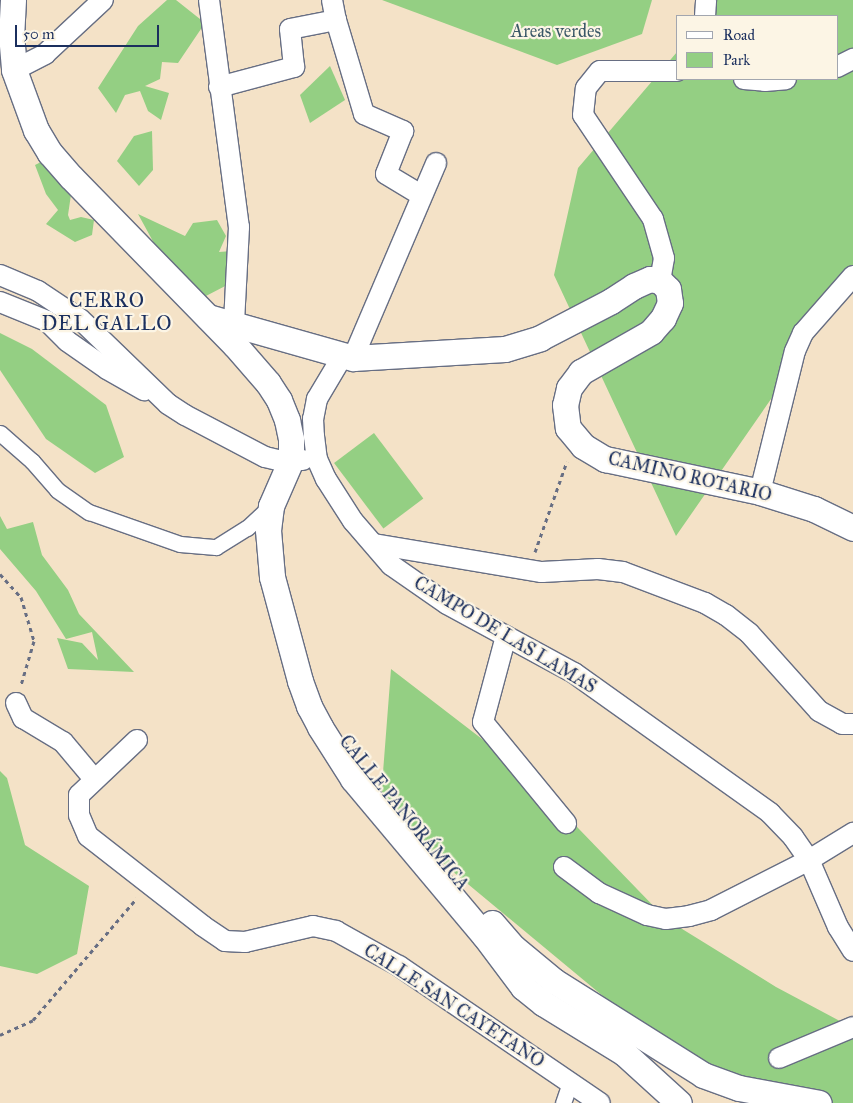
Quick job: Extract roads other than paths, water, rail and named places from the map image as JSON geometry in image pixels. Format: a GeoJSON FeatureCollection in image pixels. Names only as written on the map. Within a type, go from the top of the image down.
{"type":"FeatureCollection","features":[{"type":"Feature","properties":{"kind":"street"},"geometry":{"type":"LineString","coordinates":[[13,0],[11,34],[14,70],[36,130],[50,153],[71,177],[208,317],[268,383],[279,400],[287,420],[291,439],[290,460],[271,506],[268,530],[272,577],[290,642]]}},
{"type":"Feature","properties":{"kind":"street"},"geometry":{"type":"LineString","coordinates":[[14,70],[45,54],[103,0]]}},
{"type":"Feature","properties":{"kind":"street"},"geometry":{"type":"LineString","coordinates":[[209,0],[219,87],[239,226],[234,324]]}},
{"type":"Feature","properties":{"kind":"street"},"geometry":{"type":"LineString","coordinates":[[332,0],[336,20],[364,114],[403,131],[386,174],[421,195]]}},
{"type":"Feature","properties":{"kind":"street"},"geometry":{"type":"LineString","coordinates":[[705,15],[706,0]]}},
{"type":"Feature","properties":{"kind":"street"},"geometry":{"type":"LineString","coordinates":[[219,87],[294,67],[290,30],[336,20]]}},
{"type":"Feature","properties":{"kind":"street"},"geometry":{"type":"LineString","coordinates":[[838,67],[853,59]]}},
{"type":"Feature","properties":{"kind":"street"},"geometry":{"type":"LineString","coordinates":[[208,317],[347,358],[505,349],[540,338],[611,301],[634,286],[650,280],[660,281],[664,258],[654,219],[583,115],[586,88],[600,71],[676,71]]}},
{"type":"Feature","properties":{"kind":"street"},"geometry":{"type":"LineString","coordinates":[[755,80],[776,80]]}},
{"type":"Feature","properties":{"kind":"street"},"geometry":{"type":"LineString","coordinates":[[0,302],[47,321],[67,341],[107,369],[185,415],[265,458],[290,460],[317,459],[314,419],[317,399],[347,358],[436,163]]}},
{"type":"Feature","properties":{"kind":"street"},"geometry":{"type":"LineString","coordinates":[[0,275],[38,291],[80,319],[168,404]]}},
{"type":"Feature","properties":{"kind":"street"},"geometry":{"type":"LineString","coordinates":[[760,492],[796,351],[803,333],[853,276]]}},
{"type":"Feature","properties":{"kind":"street","name":"CAMINO ROTARIO"},"geometry":{"type":"LineString","coordinates":[[660,281],[668,289],[670,303],[663,318],[652,332],[581,372],[569,388],[565,405],[568,428],[583,446],[605,460],[760,492],[814,508],[853,528]]}},
{"type":"Feature","properties":{"kind":"street"},"geometry":{"type":"LineString","coordinates":[[0,432],[32,461],[57,490],[89,512],[180,544],[216,547],[247,528],[271,506]]}},
{"type":"Feature","properties":{"kind":"street","name":"CAMPO DE LAS LAMAS"},"geometry":{"type":"LineString","coordinates":[[317,459],[338,500],[391,564],[446,604],[574,673],[770,813],[793,837],[809,860],[838,927],[853,951]]}},
{"type":"Feature","properties":{"kind":"street"},"geometry":{"type":"LineString","coordinates":[[374,544],[528,570],[560,572],[598,569],[623,572],[705,603],[749,633],[819,711],[842,724],[853,724]]}},
{"type":"Feature","properties":{"kind":"street"},"geometry":{"type":"LineString","coordinates":[[506,636],[483,722],[566,823]]}},
{"type":"Feature","properties":{"kind":"street","name":"CALLE PANORÁMICA"},"geometry":{"type":"LineString","coordinates":[[290,642],[300,681],[309,706],[348,772],[484,935],[506,967],[523,987],[543,1003],[624,1053],[679,1103]]}},
{"type":"Feature","properties":{"kind":"street","name":"CALLE PANORÁMICA"},"geometry":{"type":"LineString","coordinates":[[290,642],[309,672],[346,743],[364,768],[496,928],[533,965],[554,981],[703,1075],[739,1088],[819,1103]]}},
{"type":"Feature","properties":{"kind":"street"},"geometry":{"type":"LineString","coordinates":[[16,703],[23,718],[63,742],[94,779]]}},
{"type":"Feature","properties":{"kind":"street","name":"CALLE SAN CAYETANO"},"geometry":{"type":"LineString","coordinates":[[137,740],[79,795],[79,815],[88,836],[149,884],[225,941],[245,942],[313,926],[336,931],[399,966],[600,1103]]}},
{"type":"Feature","properties":{"kind":"street"},"geometry":{"type":"LineString","coordinates":[[564,867],[599,893],[647,915],[666,919],[689,916],[711,910],[809,860],[853,833]]}},
{"type":"Feature","properties":{"kind":"street"},"geometry":{"type":"LineString","coordinates":[[779,1058],[853,1027]]}},
{"type":"Feature","properties":{"kind":"street"},"geometry":{"type":"LineString","coordinates":[[563,1103],[570,1083]]}},
{"type":"Feature","properties":{"kind":"district","name":"CERRO DEL GALLO"},"geometry":{"type":"Point","coordinates":[107,312]}},
{"type":"Feature","properties":{"kind":"park label","name":"Areas verdes"},"geometry":{"type":"Point","coordinates":[556,31]}}]}
